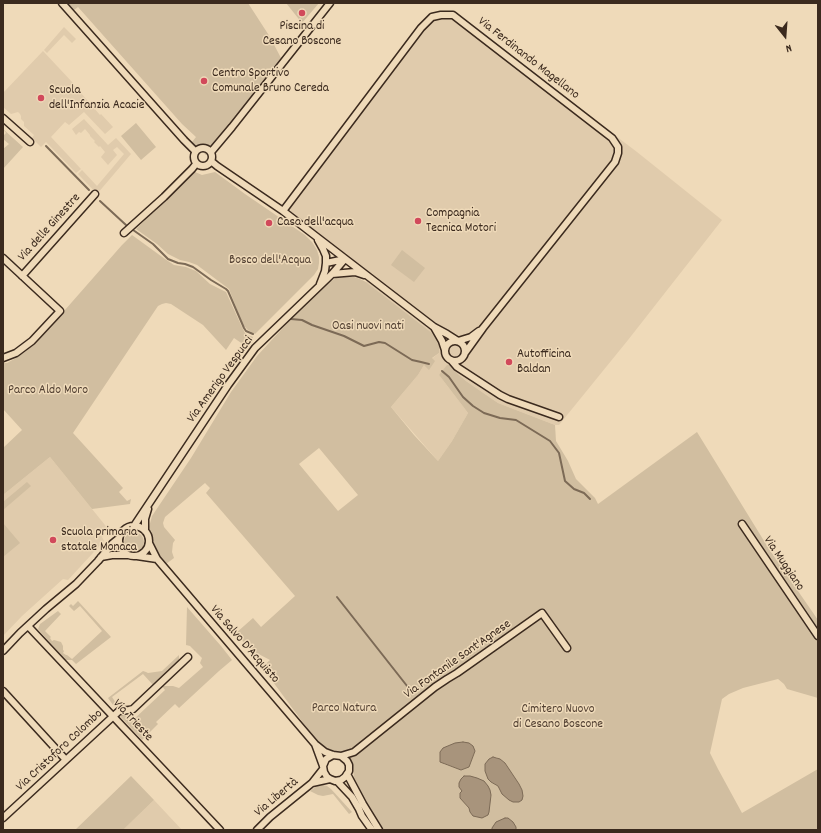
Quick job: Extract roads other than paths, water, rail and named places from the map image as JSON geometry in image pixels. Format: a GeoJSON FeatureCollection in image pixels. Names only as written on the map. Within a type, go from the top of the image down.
{"type":"FeatureCollection","features":[{"type":"Feature","properties":{"kind":"street"},"geometry":{"type":"LineString","coordinates":[[62,3],[195,151]]}},
{"type":"Feature","properties":{"kind":"street"},"geometry":{"type":"LineString","coordinates":[[211,152],[232,128],[330,3]]}},
{"type":"Feature","properties":{"kind":"street","name":"Via Ferdinando Magellano"},"geometry":{"type":"LineString","coordinates":[[283,211],[421,28],[432,17],[441,14],[453,15],[612,138],[618,147],[615,162],[483,328],[464,355]]}},
{"type":"Feature","properties":{"kind":"street"},"geometry":{"type":"LineString","coordinates":[[3,118],[30,142]]}},
{"type":"Feature","properties":{"kind":"street"},"geometry":{"type":"LineString","coordinates":[[200,147],[203,147],[211,152],[211,161],[204,166],[194,162],[193,156],[195,151],[200,147]]}},
{"type":"Feature","properties":{"kind":"street"},"geometry":{"type":"LineString","coordinates":[[211,161],[283,211],[434,327],[461,342],[464,347],[463,365],[467,373]]}},
{"type":"Feature","properties":{"kind":"street"},"geometry":{"type":"LineString","coordinates":[[124,233],[164,197],[196,164]]}},
{"type":"Feature","properties":{"kind":"street","name":"Via delle Ginestre"},"geometry":{"type":"LineString","coordinates":[[22,276],[95,194]]}},
{"type":"Feature","properties":{"kind":"street"},"geometry":{"type":"LineString","coordinates":[[316,237],[326,256],[325,271],[319,286]]}},
{"type":"Feature","properties":{"kind":"street"},"geometry":{"type":"LineString","coordinates":[[3,258],[60,311],[32,341],[16,352],[3,358]]}},
{"type":"Feature","properties":{"kind":"street"},"geometry":{"type":"LineString","coordinates":[[326,263],[344,258]]}},
{"type":"Feature","properties":{"kind":"street","name":"Via Amerigo Vespucci"},"geometry":{"type":"LineString","coordinates":[[3,651],[46,609],[76,584],[118,539],[124,530],[134,526],[228,385],[255,348],[332,274],[344,258]]}},
{"type":"Feature","properties":{"kind":"street"},"geometry":{"type":"LineString","coordinates":[[332,274],[355,272],[370,278]]}},
{"type":"Feature","properties":{"kind":"street"},"geometry":{"type":"LineString","coordinates":[[434,327],[442,341],[446,356],[457,367],[508,399],[560,417]]}},
{"type":"Feature","properties":{"kind":"street","name":"Via Ferdinando Magellano"},"geometry":{"type":"LineString","coordinates":[[458,341],[471,336],[483,328]]}},
{"type":"Feature","properties":{"kind":"street"},"geometry":{"type":"LineString","coordinates":[[445,350],[449,343],[458,341]]}},
{"type":"Feature","properties":{"kind":"street"},"geometry":{"type":"LineString","coordinates":[[451,360],[457,361],[464,355]]}},
{"type":"Feature","properties":{"kind":"street","name":"Via Amerigo Vespucci"},"geometry":{"type":"LineString","coordinates":[[149,542],[149,538],[145,531],[145,519],[154,498]]}},
{"type":"Feature","properties":{"kind":"street","name":"Via Muggiano"},"geometry":{"type":"LineString","coordinates":[[742,524],[818,636]]}},
{"type":"Feature","properties":{"kind":"street"},"geometry":{"type":"LineString","coordinates":[[134,526],[140,527],[145,531]]}},
{"type":"Feature","properties":{"kind":"street"},"geometry":{"type":"LineString","coordinates":[[118,539],[120,549],[128,555]]}},
{"type":"Feature","properties":{"kind":"street"},"geometry":{"type":"LineString","coordinates":[[137,556],[144,552],[149,542]]}},
{"type":"Feature","properties":{"kind":"street","name":"Via Salvo D'Acquisto"},"geometry":{"type":"LineString","coordinates":[[149,542],[157,560],[315,744]]}},
{"type":"Feature","properties":{"kind":"street"},"geometry":{"type":"LineString","coordinates":[[101,557],[128,555],[157,560]]}},
{"type":"Feature","properties":{"kind":"street","name":"Via Fontanile Sant'Agnese"},"geometry":{"type":"LineString","coordinates":[[354,752],[429,692],[542,613],[567,648]]}},
{"type":"Feature","properties":{"kind":"street","name":"Via Trieste"},"geometry":{"type":"LineString","coordinates":[[28,626],[220,830]]}},
{"type":"Feature","properties":{"kind":"street","name":"Via Cristoforo Colombo"},"geometry":{"type":"LineString","coordinates":[[3,818],[118,711],[133,709],[188,657]]}},
{"type":"Feature","properties":{"kind":"street"},"geometry":{"type":"LineString","coordinates":[[3,691],[66,760]]}},
{"type":"Feature","properties":{"kind":"street"},"geometry":{"type":"LineString","coordinates":[[315,744],[325,752],[333,755],[341,756],[354,752]]}},
{"type":"Feature","properties":{"kind":"street"},"geometry":{"type":"LineString","coordinates":[[315,744],[325,775],[330,779],[337,781],[352,797],[362,816],[372,830]]}},
{"type":"Feature","properties":{"kind":"street"},"geometry":{"type":"LineString","coordinates":[[337,781],[345,777],[347,774],[354,752]]}},
{"type":"Feature","properties":{"kind":"street"},"geometry":{"type":"LineString","coordinates":[[312,784],[323,767],[326,759],[333,755]]}},
{"type":"Feature","properties":{"kind":"street"},"geometry":{"type":"LineString","coordinates":[[341,756],[349,765]]}},
{"type":"Feature","properties":{"kind":"street"},"geometry":{"type":"LineString","coordinates":[[347,774],[379,830]]}},
{"type":"Feature","properties":{"kind":"street"},"geometry":{"type":"LineString","coordinates":[[312,784],[330,779]]}},
{"type":"Feature","properties":{"kind":"street","name":"Via Libertà"},"geometry":{"type":"LineString","coordinates":[[257,830],[279,810],[312,784]]}},
{"type":"Feature","properties":{"kind":"waterway"},"geometry":{"type":"LineString","coordinates":[[46,146],[89,190]]}},
{"type":"Feature","properties":{"kind":"waterway"},"geometry":{"type":"LineString","coordinates":[[100,201],[126,225],[153,244],[168,259],[193,267],[226,289],[244,328],[246,331],[253,334]]}},
{"type":"Feature","properties":{"kind":"waterway"},"geometry":{"type":"LineString","coordinates":[[291,319],[302,320],[344,336],[364,346],[379,342],[385,343],[412,360],[429,364]]}},
{"type":"Feature","properties":{"kind":"waterway"},"geometry":{"type":"LineString","coordinates":[[442,371],[449,377],[463,397],[473,406],[484,413],[500,418],[516,420],[550,441],[559,453],[565,481],[574,489],[584,493],[590,499]]}},
{"type":"Feature","properties":{"kind":"waterway"},"geometry":{"type":"LineString","coordinates":[[337,597],[411,691]]}},
{"type":"Feature","properties":{"kind":"place","name":"Piscina di Cesano Boscone"},"geometry":{"type":"Point","coordinates":[302,13]}},
{"type":"Feature","properties":{"kind":"place","name":"Centro Sportivo Comunale Bruno Cereda"},"geometry":{"type":"Point","coordinates":[204,81]}},
{"type":"Feature","properties":{"kind":"place","name":"Scuola dell'Infanzia Acacie"},"geometry":{"type":"Point","coordinates":[41,98]}},
{"type":"Feature","properties":{"kind":"place","name":"Compagnia Tecnica Motori"},"geometry":{"type":"Point","coordinates":[418,221]}},
{"type":"Feature","properties":{"kind":"place","name":"Casa dell'acqua"},"geometry":{"type":"Point","coordinates":[269,223]}},
{"type":"Feature","properties":{"kind":"place","name":"Autofficina Baldan"},"geometry":{"type":"Point","coordinates":[509,362]}},
{"type":"Feature","properties":{"kind":"place","name":"Scuola primaria statale Monaca"},"geometry":{"type":"Point","coordinates":[53,540]}},
{"type":"Feature","properties":{"kind":"park label","name":"Bosco dell'Acqua"},"geometry":{"type":"Point","coordinates":[270,261]}},
{"type":"Feature","properties":{"kind":"park label","name":"Oasi nuovi nati"},"geometry":{"type":"Point","coordinates":[368,327]}},
{"type":"Feature","properties":{"kind":"park label","name":"Parco Aldo Moro"},"geometry":{"type":"Point","coordinates":[48,391]}},
{"type":"Feature","properties":{"kind":"park label","name":"Parco Natura"},"geometry":{"type":"Point","coordinates":[344,709]}},
{"type":"Feature","properties":{"kind":"park label","name":"Cimitero Nuovo di Cesano Boscone"},"geometry":{"type":"Point","coordinates":[558,718]}}]}
